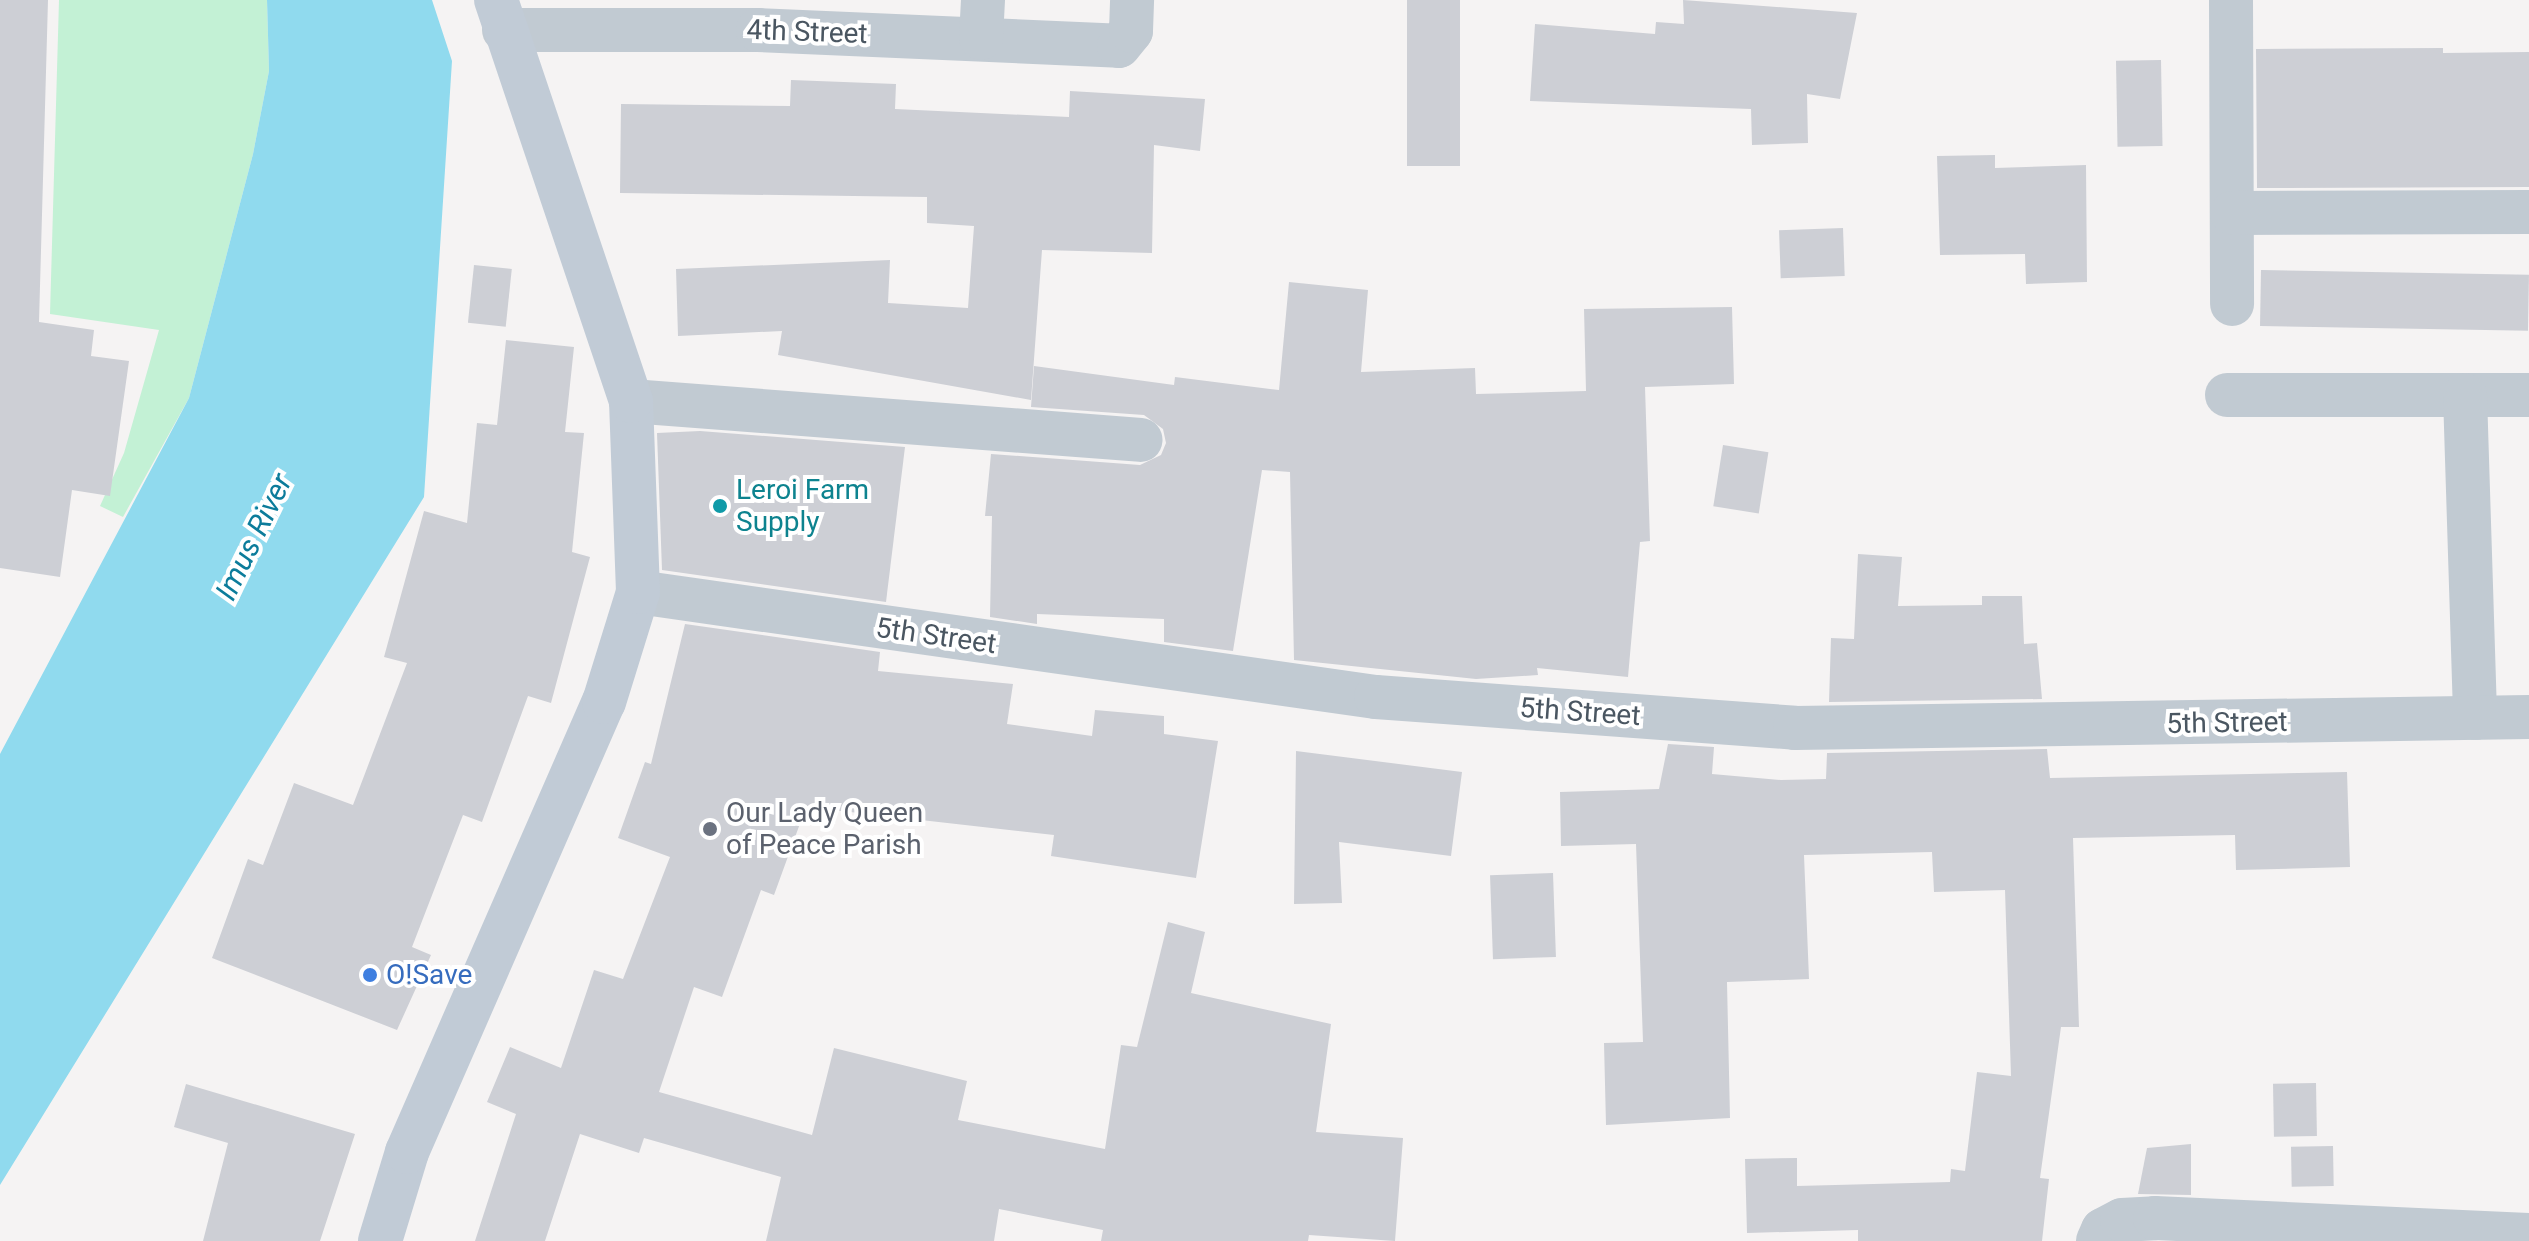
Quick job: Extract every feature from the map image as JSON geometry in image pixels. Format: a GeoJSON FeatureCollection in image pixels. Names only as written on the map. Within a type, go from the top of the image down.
{"type":"FeatureCollection","features":[{"type":"Feature","properties":{"kind":"main road"},"geometry":{"type":"LineString","coordinates":[[380,1241],[407,1152],[604,702],[638,592],[631,401],[500,15]]}},
{"type":"Feature","properties":{"kind":"street","name":"4th Street"},"geometry":{"type":"LineString","coordinates":[[500,15],[758,30],[982,19],[1108,46],[1127,43],[1132,0]]}},
{"type":"Feature","properties":{"kind":"street"},"geometry":{"type":"LineString","coordinates":[[2231,0],[2232,304]]}},
{"type":"Feature","properties":{"kind":"street"},"geometry":{"type":"LineString","coordinates":[[2232,213],[2529,212]]}},
{"type":"Feature","properties":{"kind":"street"},"geometry":{"type":"LineString","coordinates":[[2227,395],[2529,395]]}},
{"type":"Feature","properties":{"kind":"street"},"geometry":{"type":"LineString","coordinates":[[2465,395],[2475,718]]}},
{"type":"Feature","properties":{"kind":"street"},"geometry":{"type":"LineString","coordinates":[[631,401],[1141,440]]}},
{"type":"Feature","properties":{"kind":"street","name":"5th Street"},"geometry":{"type":"LineString","coordinates":[[638,592],[1376,697],[1795,728],[2529,717]]}},
{"type":"Feature","properties":{"kind":"street"},"geometry":{"type":"LineString","coordinates":[[2098,1241],[2103,1230],[2122,1220],[2155,1218],[2529,1235]]}},
{"type":"Feature","properties":{"kind":"green space"},"geometry":{"type":"Polygon","coordinates":[[[59,0],[267,0],[269,71],[253,154],[189,398],[123,517],[100,506],[124,453],[159,330],[50,314],[59,0]]]}},
{"type":"Feature","properties":{"kind":"water","name":"Imus River"},"geometry":{"type":"Polygon","coordinates":[[[267,0],[432,0],[452,61],[424,497],[0,1185],[0,754],[189,398],[253,154],[269,71],[267,0]]]}},
{"type":"Feature","properties":{"kind":"building"},"geometry":{"type":"Polygon","coordinates":[[[0,0],[48,0],[39,322],[94,330],[91,356],[129,361],[110,496],[72,490],[60,577],[0,568],[0,0]]]}},
{"type":"Feature","properties":{"kind":"building"},"geometry":{"type":"Polygon","coordinates":[[[1407,0],[1460,0],[1460,166],[1407,166],[1407,0]]]}},
{"type":"Feature","properties":{"kind":"building"},"geometry":{"type":"Polygon","coordinates":[[[1683,0],[1857,13],[1840,99],[1807,94],[1808,143],[1752,145],[1751,109],[1530,101],[1535,24],[1655,34],[1656,22],[1684,24],[1683,0]]]}},
{"type":"Feature","properties":{"kind":"building"},"geometry":{"type":"Polygon","coordinates":[[[2443,48],[2443,53],[2529,52],[2529,187],[2257,188],[2256,49],[2443,48]]]}},
{"type":"Feature","properties":{"kind":"building"},"geometry":{"type":"Polygon","coordinates":[[[2161,60],[2163,146],[2118,147],[2116,61],[2161,60]]]}},
{"type":"Feature","properties":{"kind":"building"},"geometry":{"type":"Polygon","coordinates":[[[791,80],[896,84],[895,109],[1069,117],[1070,91],[1205,99],[1200,151],[1154,145],[1152,253],[1042,250],[1031,400],[778,355],[782,331],[678,336],[676,269],[890,260],[888,303],[968,308],[974,226],[927,223],[927,197],[620,193],[621,104],[790,106],[791,80]]]}},
{"type":"Feature","properties":{"kind":"building"},"geometry":{"type":"Polygon","coordinates":[[[1995,155],[1995,168],[2086,165],[2087,282],[2026,284],[2025,254],[1940,255],[1937,156],[1995,155]]]}},
{"type":"Feature","properties":{"kind":"building"},"geometry":{"type":"Polygon","coordinates":[[[1843,228],[1845,276],[1781,278],[1779,230],[1843,228]]]}},
{"type":"Feature","properties":{"kind":"building"},"geometry":{"type":"Polygon","coordinates":[[[474,265],[512,269],[506,327],[468,323],[474,265]]]}},
{"type":"Feature","properties":{"kind":"building"},"geometry":{"type":"Polygon","coordinates":[[[2261,270],[2529,275],[2528,331],[2260,326],[2261,270]]]}},
{"type":"Feature","properties":{"kind":"building"},"geometry":{"type":"Polygon","coordinates":[[[1289,282],[1368,290],[1361,372],[1475,368],[1476,394],[1586,391],[1584,309],[1732,307],[1734,384],[1645,387],[1650,541],[1640,542],[1628,677],[1537,668],[1538,675],[1476,679],[1294,660],[1290,472],[1262,470],[1233,651],[1164,642],[1164,619],[1037,614],[1037,624],[990,617],[992,516],[985,516],[991,454],[1140,465],[1161,455],[1166,443],[1163,429],[1144,415],[1031,407],[1034,366],[1174,385],[1175,377],[1279,390],[1289,282]]]}},
{"type":"Feature","properties":{"kind":"building"},"geometry":{"type":"Polygon","coordinates":[[[506,340],[574,347],[565,432],[584,433],[572,552],[590,557],[551,703],[528,696],[482,822],[463,815],[412,947],[431,955],[397,1030],[212,958],[248,859],[263,865],[294,783],[353,805],[407,663],[384,657],[424,511],[467,523],[477,423],[497,425],[506,340]]]}},
{"type":"Feature","properties":{"kind":"building"},"geometry":{"type":"Polygon","coordinates":[[[700,431],[905,447],[886,602],[662,570],[657,433],[700,431]]]}},
{"type":"Feature","properties":{"kind":"building"},"geometry":{"type":"Polygon","coordinates":[[[1723,445],[1768,452],[1759,513],[1713,506],[1723,445]]]}},
{"type":"Feature","properties":{"kind":"building"},"geometry":{"type":"Polygon","coordinates":[[[1858,554],[1902,557],[1898,606],[1982,605],[1982,596],[2022,596],[2024,644],[2037,643],[2042,699],[1829,702],[1831,638],[1854,639],[1858,554]]]}},
{"type":"Feature","properties":{"kind":"building"},"geometry":{"type":"Polygon","coordinates":[[[685,624],[880,652],[878,671],[1013,684],[1007,724],[1092,736],[1095,710],[1164,716],[1164,734],[1218,741],[1196,878],[1051,856],[1054,835],[806,807],[774,895],[761,890],[722,997],[694,987],[659,1092],[812,1135],[834,1048],[967,1081],[958,1120],[1105,1149],[1121,1045],[1137,1047],[1168,922],[1205,932],[1191,993],[1331,1024],[1316,1132],[1403,1138],[1395,1241],[1309,1235],[1308,1241],[1101,1241],[1103,1230],[999,1209],[994,1241],[766,1241],[781,1177],[644,1138],[639,1153],[580,1134],[545,1241],[475,1241],[516,1114],[487,1102],[510,1047],[561,1068],[594,970],[623,979],[670,857],[618,838],[645,762],[651,764],[685,624]]]}},
{"type":"Feature","properties":{"kind":"building"},"geometry":{"type":"Polygon","coordinates":[[[1668,744],[1714,747],[1712,774],[1781,780],[1826,779],[1827,753],[2047,749],[2050,778],[2347,772],[2350,867],[2236,870],[2235,835],[2073,838],[2079,1027],[2061,1027],[2040,1178],[2049,1179],[2042,1241],[1858,1241],[1858,1230],[1747,1233],[1745,1159],[1797,1158],[1797,1186],[1950,1182],[1951,1169],[1965,1171],[1977,1072],[2011,1076],[2005,890],[1934,892],[1932,852],[1804,855],[1809,979],[1727,982],[1730,1118],[1606,1125],[1604,1043],[1643,1042],[1636,844],[1561,846],[1560,792],[1659,789],[1668,744]]]}},
{"type":"Feature","properties":{"kind":"building"},"geometry":{"type":"Polygon","coordinates":[[[1296,751],[1462,772],[1451,856],[1339,842],[1342,903],[1294,904],[1296,751]]]}},
{"type":"Feature","properties":{"kind":"building"},"geometry":{"type":"Polygon","coordinates":[[[1553,873],[1556,957],[1493,959],[1490,875],[1553,873]]]}},
{"type":"Feature","properties":{"kind":"building"},"geometry":{"type":"Polygon","coordinates":[[[2316,1083],[2317,1136],[2274,1137],[2273,1084],[2316,1083]]]}},
{"type":"Feature","properties":{"kind":"building"},"geometry":{"type":"Polygon","coordinates":[[[186,1084],[355,1134],[320,1241],[203,1241],[228,1143],[174,1127],[186,1084]]]}},
{"type":"Feature","properties":{"kind":"building"},"geometry":{"type":"Polygon","coordinates":[[[2191,1144],[2191,1195],[2138,1194],[2147,1148],[2191,1144]]]}},
{"type":"Feature","properties":{"kind":"building"},"geometry":{"type":"Polygon","coordinates":[[[2333,1146],[2334,1186],[2292,1187],[2291,1147],[2333,1146]]]}},
{"type":"Feature","properties":{"kind":"place","name":"Leroi Farm Supply"},"geometry":{"type":"Point","coordinates":[720,506]}},
{"type":"Feature","properties":{"kind":"place","name":"Our Lady Queen of Peace Parish"},"geometry":{"type":"Point","coordinates":[710,829]}},
{"type":"Feature","properties":{"kind":"place","name":"O!Save"},"geometry":{"type":"Point","coordinates":[370,975]}}]}
